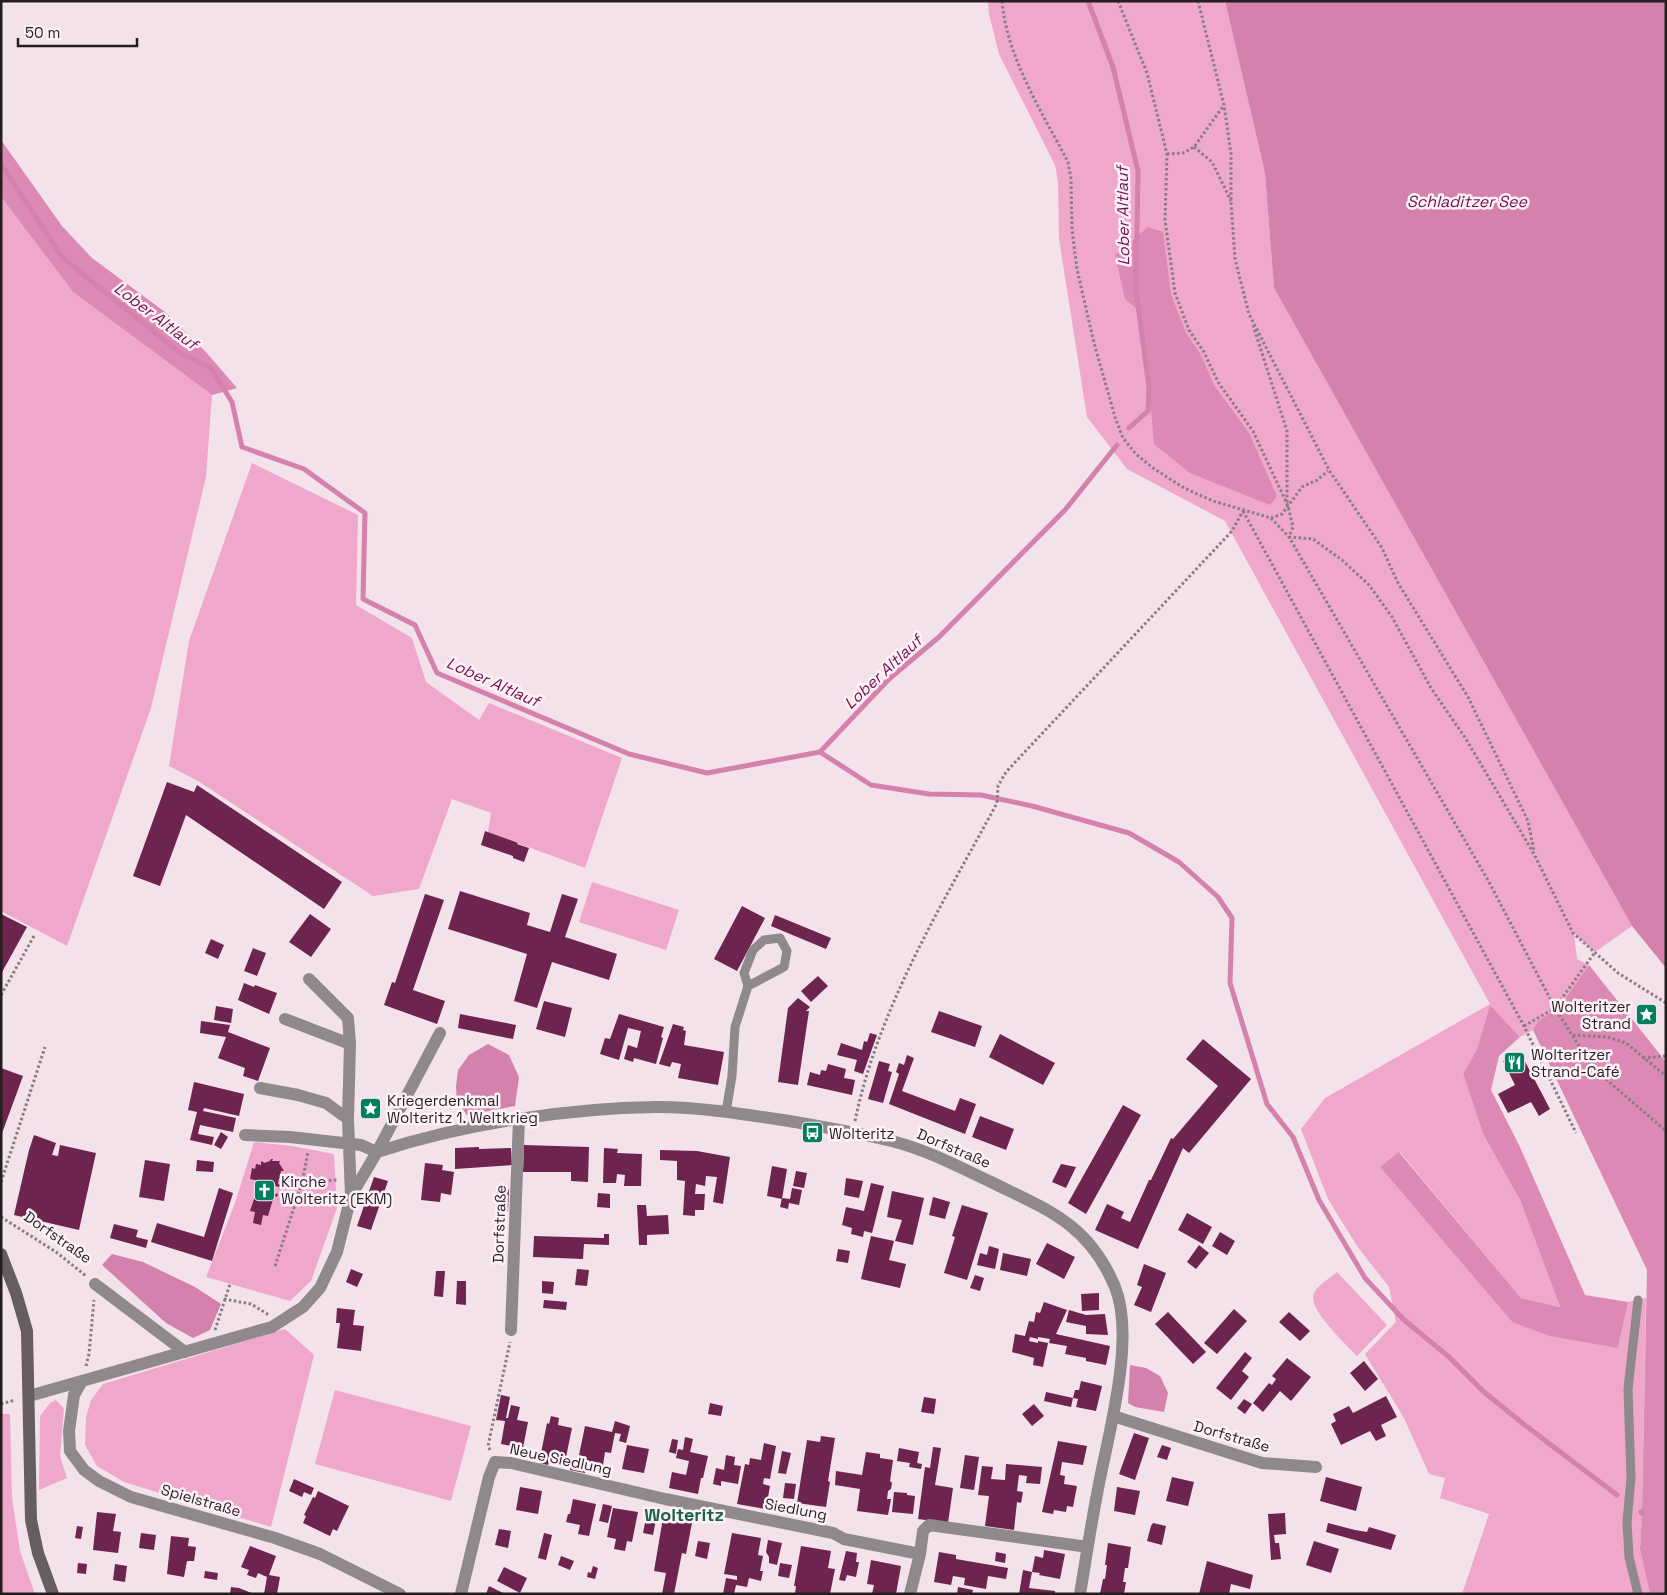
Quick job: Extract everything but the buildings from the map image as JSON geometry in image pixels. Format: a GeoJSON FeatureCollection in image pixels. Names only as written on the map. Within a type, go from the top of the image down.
{"type":"FeatureCollection","features":[{"type":"Feature","properties":{"kind":"main road"},"geometry":{"type":"LineString","coordinates":[[1,1254],[16,1293],[26,1332],[31,1520],[38,1553],[53,1594]]}},
{"type":"Feature","properties":{"kind":"street"},"geometry":{"type":"LineString","coordinates":[[308,979],[348,1018],[350,1044],[348,1145],[351,1196]]}},
{"type":"Feature","properties":{"kind":"street"},"geometry":{"type":"LineString","coordinates":[[285,1019],[350,1044]]}},
{"type":"Feature","properties":{"kind":"street"},"geometry":{"type":"LineString","coordinates":[[29,1396],[272,1326],[303,1307],[320,1288],[337,1252],[351,1196],[377,1152],[440,1033]]}},
{"type":"Feature","properties":{"kind":"street"},"geometry":{"type":"LineString","coordinates":[[260,1088],[298,1095],[326,1103],[348,1119]]}},
{"type":"Feature","properties":{"kind":"street","name":"Dorfstraße"},"geometry":{"type":"LineString","coordinates":[[377,1152],[414,1140],[519,1119],[606,1108],[660,1107],[726,1112],[899,1143],[960,1167],[1032,1202],[1067,1222],[1098,1253],[1116,1288],[1122,1314],[1122,1350],[1113,1416],[1080,1594]]}},
{"type":"Feature","properties":{"kind":"street","name":"Dorfstraße"},"geometry":{"type":"LineString","coordinates":[[511,1330],[519,1119]]}},
{"type":"Feature","properties":{"kind":"street"},"geometry":{"type":"LineString","coordinates":[[245,1135],[290,1137],[362,1146],[377,1152]]}},
{"type":"Feature","properties":{"kind":"street","name":"Dorfstraße"},"geometry":{"type":"LineString","coordinates":[[95,1284],[185,1352]]}},
{"type":"Feature","properties":{"kind":"street","name":"Spielstraße"},"geometry":{"type":"LineString","coordinates":[[82,1381],[74,1395],[72,1404],[69,1431],[70,1451],[84,1470],[99,1482],[131,1497],[275,1538],[311,1551],[400,1594]]}},
{"type":"Feature","properties":{"kind":"street","name":"Dorfstraße"},"geometry":{"type":"LineString","coordinates":[[1113,1416],[1262,1464],[1316,1467]]}},
{"type":"Feature","properties":{"kind":"street","name":"Neue Siedlung"},"geometry":{"type":"LineString","coordinates":[[461,1594],[494,1462],[511,1463],[665,1499]]}},
{"type":"Feature","properties":{"kind":"street","name":"Siedlung"},"geometry":{"type":"LineString","coordinates":[[665,1499],[833,1533],[844,1539],[920,1554]]}},
{"type":"Feature","properties":{"kind":"street"},"geometry":{"type":"LineString","coordinates":[[910,1594],[920,1554],[923,1531],[929,1525],[1088,1547]]}},
{"type":"Feature","properties":{"kind":"lane"},"geometry":{"type":"LineString","coordinates":[[726,1112],[732,1076],[735,1027],[748,986],[744,973],[753,950],[764,940],[780,938],[787,951],[784,967],[748,986]]}},
{"type":"Feature","properties":{"kind":"lane"},"geometry":{"type":"LineString","coordinates":[[1638,1300],[1628,1389],[1631,1478],[1627,1522],[1629,1557],[1638,1594]]}},
{"type":"Feature","properties":{"kind":"path"},"geometry":{"type":"LineString","coordinates":[[1002,1],[1008,35],[1019,65],[1068,162],[1071,179],[1072,230],[1078,269],[1094,344],[1114,417],[1123,438],[1136,454],[1184,488],[1213,501],[1271,518],[1289,538],[1489,882],[1555,1008],[1593,1068],[1666,1131]]}},
{"type":"Feature","properties":{"kind":"path"},"geometry":{"type":"LineString","coordinates":[[1118,1],[1147,73],[1167,154],[1165,220],[1175,293],[1189,330],[1204,352],[1218,382],[1253,431],[1288,506],[1293,526],[1289,538]]}},
{"type":"Feature","properties":{"kind":"path"},"geometry":{"type":"LineString","coordinates":[[1198,1],[1224,105],[1231,154],[1231,202],[1235,259],[1249,314],[1287,432],[1288,506]]}},
{"type":"Feature","properties":{"kind":"path"},"geometry":{"type":"LineString","coordinates":[[1167,154],[1183,153],[1194,147],[1224,105]]}},
{"type":"Feature","properties":{"kind":"path"},"geometry":{"type":"LineString","coordinates":[[1194,147],[1212,162],[1231,202]]}},
{"type":"Feature","properties":{"kind":"path"},"geometry":{"type":"LineString","coordinates":[[1249,314],[1328,470],[1382,548],[1398,583],[1468,697],[1528,821],[1534,854]]}},
{"type":"Feature","properties":{"kind":"path"},"geometry":{"type":"LineString","coordinates":[[1271,518],[1282,514],[1302,487],[1317,480],[1328,470]]}},
{"type":"Feature","properties":{"kind":"path"},"geometry":{"type":"LineString","coordinates":[[852,1134],[862,1087],[880,1031],[906,973],[997,803],[998,786],[1006,772],[1232,531],[1243,511]]}},
{"type":"Feature","properties":{"kind":"path"},"geometry":{"type":"LineString","coordinates":[[1243,511],[1524,1026],[1576,1133]]}},
{"type":"Feature","properties":{"kind":"path"},"geometry":{"type":"LineString","coordinates":[[1289,538],[1313,540],[1342,560],[1369,585],[1392,617],[1431,688],[1466,739],[1534,854],[1573,933],[1618,973],[1666,1003]]}},
{"type":"Feature","properties":{"kind":"path"},"geometry":{"type":"LineString","coordinates":[[1,995],[34,936]]}},
{"type":"Feature","properties":{"kind":"path"},"geometry":{"type":"LineString","coordinates":[[1524,1026],[1555,1008],[1595,952]]}},
{"type":"Feature","properties":{"kind":"path"},"geometry":{"type":"LineString","coordinates":[[1573,1035],[1607,1037],[1626,1043],[1666,1076]]}},
{"type":"Feature","properties":{"kind":"path"},"geometry":{"type":"LineString","coordinates":[[1,1182],[45,1047]]}},
{"type":"Feature","properties":{"kind":"path"},"geometry":{"type":"LineString","coordinates":[[1643,1058],[1666,1056]]}},
{"type":"Feature","properties":{"kind":"path"},"geometry":{"type":"LineString","coordinates":[[275,1266],[302,1183],[312,1140]]}},
{"type":"Feature","properties":{"kind":"path"},"geometry":{"type":"LineString","coordinates":[[284,1184],[350,1180]]}},
{"type":"Feature","properties":{"kind":"path","name":"Dorfstraße"},"geometry":{"type":"LineString","coordinates":[[1,1217],[56,1252],[95,1284],[89,1354],[82,1381]]}},
{"type":"Feature","properties":{"kind":"path"},"geometry":{"type":"LineString","coordinates":[[210,1344],[230,1284]]}},
{"type":"Feature","properties":{"kind":"path"},"geometry":{"type":"LineString","coordinates":[[224,1299],[251,1304],[280,1322]]}},
{"type":"Feature","properties":{"kind":"path"},"geometry":{"type":"LineString","coordinates":[[494,1462],[488,1446],[510,1344],[511,1330]]}},
{"type":"Feature","properties":{"kind":"shaded area"},"geometry":{"type":"Polygon","coordinates":[[[988,1],[1225,1],[1265,173],[1274,288],[1632,926],[1595,952],[1574,934],[1577,959],[1589,965],[1559,1007],[1538,1021],[1533,1030],[1520,1037],[1490,1005],[1477,1049],[1463,1074],[1483,1134],[1520,1200],[1560,1307],[1521,1298],[1400,1152],[1380,1167],[1512,1322],[1618,1348],[1628,1302],[1646,1298],[1640,1549],[1650,1594],[1462,1594],[1489,1514],[1440,1498],[1445,1478],[1429,1474],[1404,1418],[1365,1354],[1396,1322],[1389,1287],[1357,1246],[1328,1199],[1301,1129],[1325,1098],[1490,1004],[1225,521],[1127,469],[1087,417],[1059,239],[1058,182],[1055,165],[999,54],[989,14],[988,1]]]}},
{"type":"Feature","properties":{"kind":"shaded area"},"geometry":{"type":"Polygon","coordinates":[[[1,140],[62,226],[92,258],[165,312],[205,351],[237,388],[212,395],[73,292],[1,197],[1,140]]]}},
{"type":"Feature","properties":{"kind":"shaded area"},"geometry":{"type":"Polygon","coordinates":[[[1,197],[73,292],[212,395],[206,477],[151,708],[67,946],[1,911],[1,197]]]}},
{"type":"Feature","properties":{"kind":"shaded area"},"geometry":{"type":"Polygon","coordinates":[[[1148,227],[1163,232],[1171,294],[1186,333],[1201,355],[1214,385],[1249,433],[1277,496],[1270,505],[1190,473],[1154,444],[1149,385],[1138,310],[1125,299],[1115,255],[1148,227]]]}},
{"type":"Feature","properties":{"kind":"shaded area"},"geometry":{"type":"Polygon","coordinates":[[[252,463],[358,515],[356,605],[412,638],[426,682],[479,720],[489,703],[622,758],[585,868],[488,832],[491,813],[452,799],[419,889],[373,896],[198,781],[169,766],[189,641],[252,463]]]}},
{"type":"Feature","properties":{"kind":"shaded area"},"geometry":{"type":"Polygon","coordinates":[[[592,882],[679,910],[666,950],[579,922],[592,882]]]}},
{"type":"Feature","properties":{"kind":"shaded area"},"geometry":{"type":"Polygon","coordinates":[[[1589,965],[1666,1062],[1666,1594],[1650,1594],[1640,1549],[1647,1270],[1533,1030],[1538,1021],[1559,1007],[1589,965]]]}},
{"type":"Feature","properties":{"kind":"shaded area"},"geometry":{"type":"Polygon","coordinates":[[[1490,1005],[1520,1037],[1499,1056],[1491,1090],[1519,1145],[1585,1295],[1628,1302],[1618,1348],[1550,1336],[1512,1322],[1380,1167],[1399,1152],[1521,1298],[1560,1307],[1520,1200],[1483,1134],[1463,1074],[1477,1049],[1490,1005]]]}},
{"type":"Feature","properties":{"kind":"shaded area"},"geometry":{"type":"Polygon","coordinates":[[[254,1142],[292,1146],[334,1154],[337,1208],[311,1281],[290,1301],[206,1277],[235,1203],[254,1142]]]}},
{"type":"Feature","properties":{"kind":"shaded area"},"geometry":{"type":"Polygon","coordinates":[[[1337,1272],[1387,1325],[1357,1356],[1321,1317],[1313,1300],[1314,1293],[1318,1287],[1337,1272]]]}},
{"type":"Feature","properties":{"kind":"shaded area"},"geometry":{"type":"Polygon","coordinates":[[[285,1329],[314,1355],[271,1527],[124,1482],[97,1466],[85,1445],[86,1417],[91,1400],[103,1384],[285,1329]]]}},
{"type":"Feature","properties":{"kind":"shaded area"},"geometry":{"type":"Polygon","coordinates":[[[335,1390],[471,1426],[451,1501],[315,1464],[335,1390]]]}},
{"type":"Feature","properties":{"kind":"shaded area"},"geometry":{"type":"Polygon","coordinates":[[[56,1400],[64,1409],[60,1456],[67,1478],[39,1490],[40,1416],[50,1403],[56,1400]]]}},
{"type":"Feature","properties":{"kind":"shaded area"},"geometry":{"type":"Polygon","coordinates":[[[1,1414],[10,1414],[12,1498],[20,1551],[35,1594],[1,1594],[1,1414]]]}},
{"type":"Feature","properties":{"kind":"water","name":"Schladitzer See"},"geometry":{"type":"Polygon","coordinates":[[[1225,1],[1666,1],[1666,968],[1632,926],[1274,288],[1265,173],[1225,1]]]}},
{"type":"Feature","properties":{"kind":"water"},"geometry":{"type":"Polygon","coordinates":[[[488,1044],[509,1055],[519,1077],[515,1106],[467,1115],[457,1102],[458,1070],[469,1055],[488,1044]]]}},
{"type":"Feature","properties":{"kind":"water"},"geometry":{"type":"Polygon","coordinates":[[[112,1254],[143,1262],[195,1287],[221,1304],[210,1330],[193,1338],[166,1323],[102,1265],[112,1254]]]}},
{"type":"Feature","properties":{"kind":"water"},"geometry":{"type":"Polygon","coordinates":[[[1130,1365],[1146,1368],[1160,1376],[1168,1393],[1164,1412],[1135,1407],[1128,1403],[1130,1365]]]}},
{"type":"Feature","properties":{"kind":"waterway","name":"Lober Altlauf"},"geometry":{"type":"LineString","coordinates":[[1088,1],[1113,67],[1138,171],[1136,291],[1149,387],[1148,411],[1129,428]]}},
{"type":"Feature","properties":{"kind":"waterway","name":"Lober Altlauf"},"geometry":{"type":"LineString","coordinates":[[1,164],[62,257],[180,353],[211,368],[232,402],[242,447],[304,469],[365,513],[363,599],[415,625],[437,673],[629,754],[707,773],[820,752],[889,679],[939,637],[1065,510],[1117,445]]}},
{"type":"Feature","properties":{"kind":"waterway"},"geometry":{"type":"LineString","coordinates":[[820,752],[871,785],[929,794],[981,795],[1032,806],[1129,833],[1179,862],[1218,897],[1232,918],[1230,983],[1267,1104],[1293,1137],[1319,1200],[1365,1278],[1403,1319],[1449,1357],[1484,1392],[1617,1495]]}},
{"type":"Feature","properties":{"kind":"place","name":"Wolteritzer Strand"},"geometry":{"type":"Point","coordinates":[1647,1015]}},
{"type":"Feature","properties":{"kind":"place","name":"Wolteritzer Strand-Café"},"geometry":{"type":"Point","coordinates":[1515,1063]}},
{"type":"Feature","properties":{"kind":"place","name":"Kriegerdenkmal Wolteritz 1. Weltkrieg"},"geometry":{"type":"Point","coordinates":[371,1109]}},
{"type":"Feature","properties":{"kind":"place","name":"Wolteritz"},"geometry":{"type":"Point","coordinates":[813,1133]}},
{"type":"Feature","properties":{"kind":"place","name":"Kirche Wolteritz (EKM)"},"geometry":{"type":"Point","coordinates":[265,1190]}},
{"type":"Feature","properties":{"kind":"district","name":"Wolteritz"},"geometry":{"type":"Point","coordinates":[684,1514]}}]}
